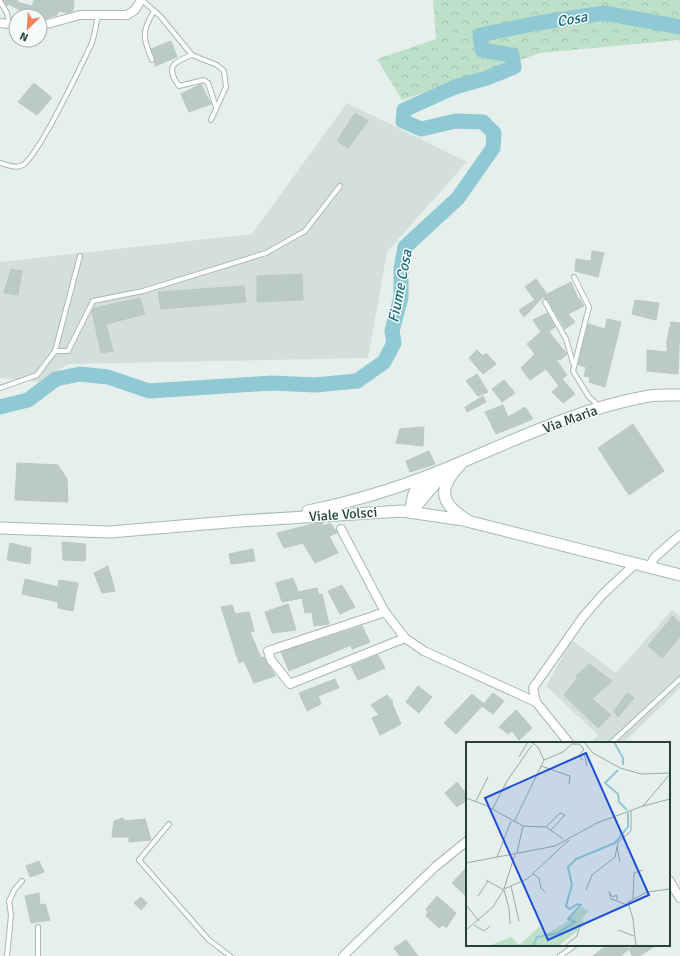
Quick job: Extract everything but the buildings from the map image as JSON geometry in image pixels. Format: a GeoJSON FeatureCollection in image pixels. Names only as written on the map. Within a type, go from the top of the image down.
{"type":"FeatureCollection","features":[{"type":"Feature","properties":{"kind":"main road","name":"Via Maria"},"geometry":{"type":"LineString","coordinates":[[464,462],[499,446],[601,407],[645,396],[680,395]]}},
{"type":"Feature","properties":{"kind":"main road"},"geometry":{"type":"LineString","coordinates":[[277,519],[361,499],[404,485],[464,462]]}},
{"type":"Feature","properties":{"kind":"main road"},"geometry":{"type":"LineString","coordinates":[[411,512],[438,480],[464,462]]}},
{"type":"Feature","properties":{"kind":"main road"},"geometry":{"type":"LineString","coordinates":[[464,462],[447,481],[444,496],[450,508],[472,523]]}},
{"type":"Feature","properties":{"kind":"main road"},"geometry":{"type":"LineString","coordinates":[[411,512],[412,497],[416,488],[437,472]]}},
{"type":"Feature","properties":{"kind":"main road","name":"Viale Volsci"},"geometry":{"type":"LineString","coordinates":[[0,528],[110,532],[402,511],[472,523],[634,565],[680,575]]}},
{"type":"Feature","properties":{"kind":"street"},"geometry":{"type":"LineString","coordinates":[[48,24],[80,15],[127,15],[135,10],[142,0]]}},
{"type":"Feature","properties":{"kind":"street"},"geometry":{"type":"LineString","coordinates":[[341,529],[385,612],[405,638],[424,651],[536,702],[568,742]]}},
{"type":"Feature","properties":{"kind":"street"},"geometry":{"type":"LineString","coordinates":[[649,568],[654,558],[680,535]]}},
{"type":"Feature","properties":{"kind":"street"},"geometry":{"type":"LineString","coordinates":[[536,702],[533,688],[583,617],[603,594],[634,565]]}},
{"type":"Feature","properties":{"kind":"street"},"geometry":{"type":"LineString","coordinates":[[385,612],[268,650],[271,660],[290,684],[405,638]]}},
{"type":"Feature","properties":{"kind":"street"},"geometry":{"type":"LineString","coordinates":[[343,956],[435,868],[466,842]]}},
{"type":"Feature","properties":{"kind":"street"},"geometry":{"type":"LineString","coordinates":[[670,882],[680,898]]}},
{"type":"Feature","properties":{"kind":"lane"},"geometry":{"type":"LineString","coordinates":[[142,0],[154,10],[192,55],[217,65],[224,71],[226,86],[211,120]]}},
{"type":"Feature","properties":{"kind":"lane"},"geometry":{"type":"LineString","coordinates":[[0,1],[8,15]]}},
{"type":"Feature","properties":{"kind":"lane"},"geometry":{"type":"LineString","coordinates":[[152,60],[145,42],[144,31],[154,10]]}},
{"type":"Feature","properties":{"kind":"lane"},"geometry":{"type":"LineString","coordinates":[[0,163],[15,167],[22,166],[28,161],[48,129],[91,43],[98,14]]}},
{"type":"Feature","properties":{"kind":"lane"},"geometry":{"type":"LineString","coordinates":[[192,55],[177,61],[172,67],[171,71],[175,82],[179,86],[183,86],[204,80],[208,83],[217,108]]}},
{"type":"Feature","properties":{"kind":"lane"},"geometry":{"type":"LineString","coordinates":[[55,351],[68,350],[93,301],[143,292],[266,253],[306,231],[340,186]]}},
{"type":"Feature","properties":{"kind":"lane"},"geometry":{"type":"LineString","coordinates":[[0,388],[37,375],[55,351],[80,256]]}},
{"type":"Feature","properties":{"kind":"lane"},"geometry":{"type":"LineString","coordinates":[[574,277],[589,307],[573,371],[589,397],[601,407]]}},
{"type":"Feature","properties":{"kind":"lane"},"geometry":{"type":"LineString","coordinates":[[545,302],[566,339],[574,365]]}},
{"type":"Feature","properties":{"kind":"lane"},"geometry":{"type":"LineString","coordinates":[[612,742],[680,679]]}},
{"type":"Feature","properties":{"kind":"lane"},"geometry":{"type":"LineString","coordinates":[[168,824],[139,860],[208,939],[230,956]]}},
{"type":"Feature","properties":{"kind":"lane"},"geometry":{"type":"LineString","coordinates":[[7,956],[11,915],[9,901],[15,889],[22,881]]}},
{"type":"Feature","properties":{"kind":"lane"},"geometry":{"type":"LineString","coordinates":[[38,927],[38,956]]}},
{"type":"Feature","properties":{"kind":"lane"},"geometry":{"type":"LineString","coordinates":[[560,956],[574,946]]}},
{"type":"Feature","properties":{"kind":"shaded area"},"geometry":{"type":"Polygon","coordinates":[[[347,103],[467,162],[387,252],[368,358],[68,364],[39,382],[0,378],[0,262],[252,234],[347,103]]]}},
{"type":"Feature","properties":{"kind":"shaded area"},"geometry":{"type":"Polygon","coordinates":[[[672,610],[680,616],[680,688],[624,742],[592,742],[598,735],[546,686],[572,640],[616,673],[672,610]]]}},
{"type":"Feature","properties":{"kind":"green space"},"geometry":{"type":"Polygon","coordinates":[[[433,0],[680,0],[680,45],[679,40],[540,53],[402,100],[377,59],[436,39],[433,0]]]}},
{"type":"Feature","properties":{"kind":"waterway","name":"Fiume Cosa"},"geometry":{"type":"LineString","coordinates":[[0,407],[28,400],[56,379],[80,374],[108,377],[149,391],[272,383],[315,385],[357,381],[384,362],[394,343],[392,331],[401,297],[401,269],[405,247],[458,198],[493,148],[494,133],[483,122],[456,121],[421,129],[403,121],[404,110],[455,87],[487,78],[514,67],[512,55],[482,50],[480,35],[538,23],[604,13],[680,27]]}},
{"type":"Feature","properties":{"kind":"water label","name":"Cosa"},"geometry":{"type":"Point","coordinates":[572,19]}}]}
